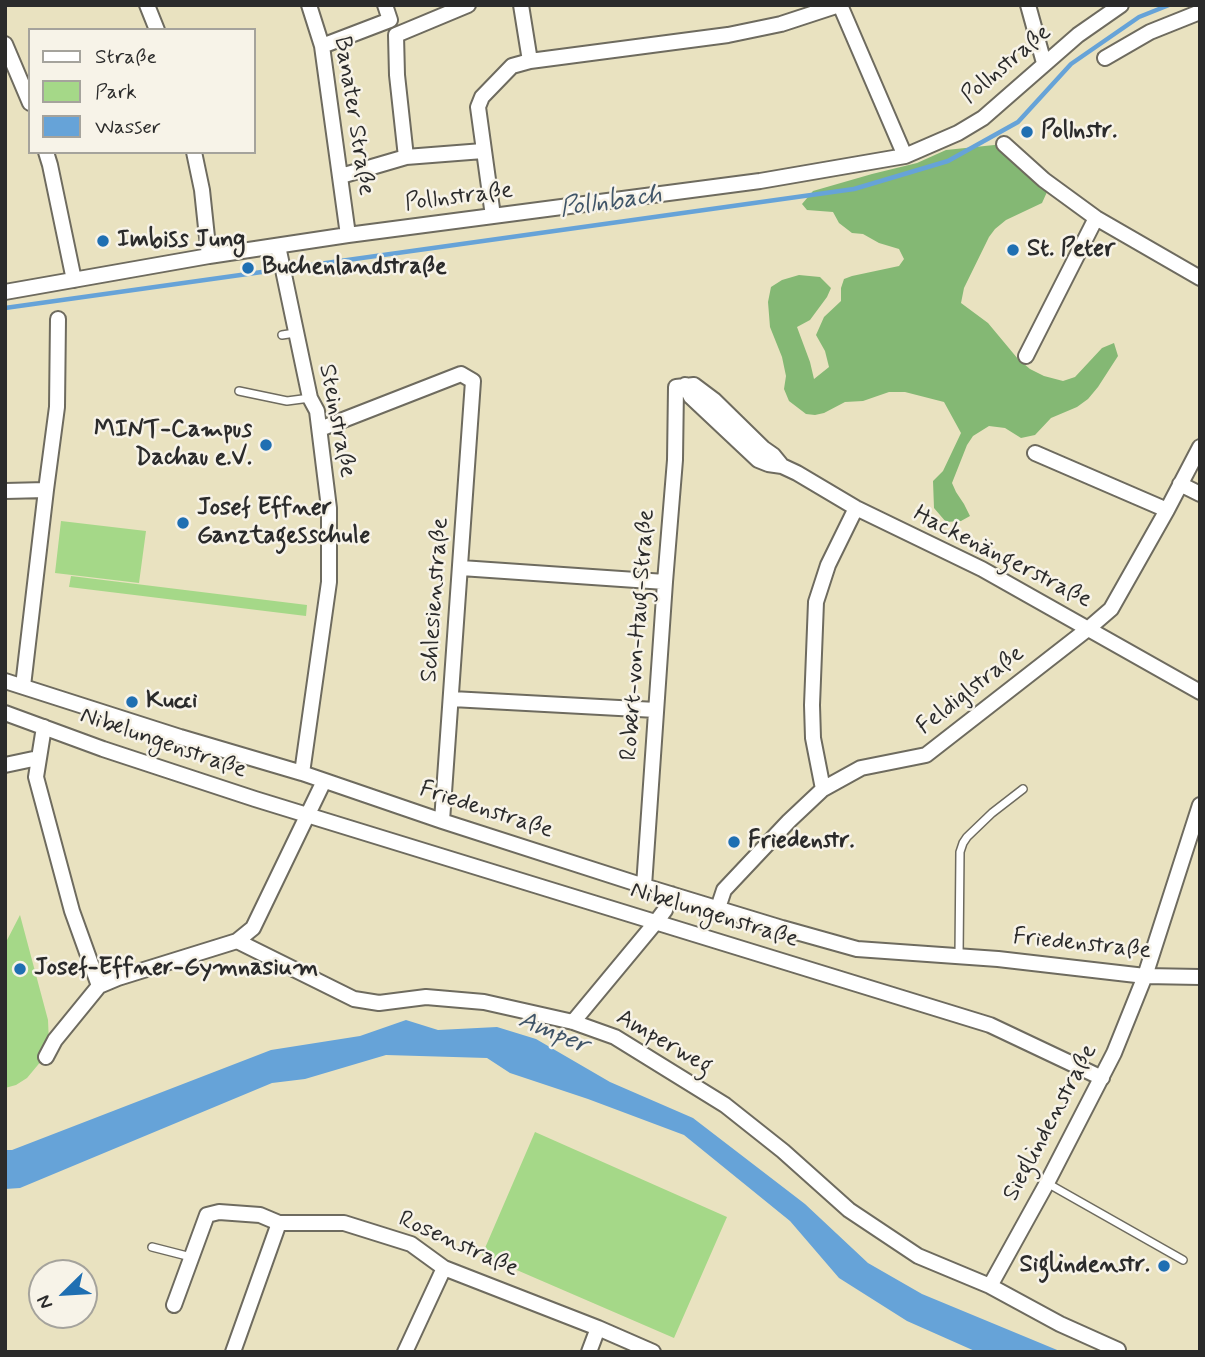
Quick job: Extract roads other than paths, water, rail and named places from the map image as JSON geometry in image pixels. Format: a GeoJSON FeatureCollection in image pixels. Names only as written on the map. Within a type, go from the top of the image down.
{"type":"FeatureCollection","features":[{"type":"Feature","properties":{"kind":"street"},"geometry":{"type":"LineString","coordinates":[[147,5],[156,28]]}},
{"type":"Feature","properties":{"kind":"street","name":"Banater Straße"},"geometry":{"type":"LineString","coordinates":[[309,5],[322,46],[348,235]]}},
{"type":"Feature","properties":{"kind":"street"},"geometry":{"type":"LineString","coordinates":[[385,5],[396,35],[397,75],[406,157]]}},
{"type":"Feature","properties":{"kind":"street"},"geometry":{"type":"LineString","coordinates":[[396,35],[468,5]]}},
{"type":"Feature","properties":{"kind":"street"},"geometry":{"type":"LineString","coordinates":[[521,5],[530,61]]}},
{"type":"Feature","properties":{"kind":"street"},"geometry":{"type":"LineString","coordinates":[[494,216],[478,107],[482,97],[512,66],[530,61],[729,35],[781,24],[839,5],[905,156]]}},
{"type":"Feature","properties":{"kind":"street"},"geometry":{"type":"LineString","coordinates":[[1028,5],[1044,63]]}},
{"type":"Feature","properties":{"kind":"street","name":"Pollnstraße"},"geometry":{"type":"LineString","coordinates":[[5,292],[209,256],[279,252],[348,235],[760,181],[905,156],[958,133],[983,118],[1044,63],[1113,8]]}},
{"type":"Feature","properties":{"kind":"street"},"geometry":{"type":"LineString","coordinates":[[1105,58],[1150,32],[1200,12]]}},
{"type":"Feature","properties":{"kind":"street"},"geometry":{"type":"LineString","coordinates":[[322,46],[390,20]]}},
{"type":"Feature","properties":{"kind":"street"},"geometry":{"type":"LineString","coordinates":[[5,44],[28,98]]}},
{"type":"Feature","properties":{"kind":"street"},"geometry":{"type":"LineString","coordinates":[[1004,144],[1044,180],[1096,218],[1200,278]]}},
{"type":"Feature","properties":{"kind":"street"},"geometry":{"type":"LineString","coordinates":[[341,176],[406,157],[483,150]]}},
{"type":"Feature","properties":{"kind":"street"},"geometry":{"type":"LineString","coordinates":[[47,154],[74,280]]}},
{"type":"Feature","properties":{"kind":"street"},"geometry":{"type":"LineString","coordinates":[[194,154],[202,190],[209,256]]}},
{"type":"Feature","properties":{"kind":"street"},"geometry":{"type":"LineString","coordinates":[[1026,356],[1096,218]]}},
{"type":"Feature","properties":{"kind":"street","name":"Steinstraße"},"geometry":{"type":"LineString","coordinates":[[279,252],[289,334],[310,398],[317,411],[329,508],[329,582],[302,773]]}},
{"type":"Feature","properties":{"kind":"street"},"geometry":{"type":"LineString","coordinates":[[23,686],[57,407],[58,319]]}},
{"type":"Feature","properties":{"kind":"street","name":"Schlesienstraße"},"geometry":{"type":"LineString","coordinates":[[320,429],[461,374],[473,382],[443,821]]}},
{"type":"Feature","properties":{"kind":"street","name":"Hackenängerstraße"},"geometry":{"type":"LineString","coordinates":[[681,386],[694,385],[714,400],[782,466],[856,509],[982,569],[1200,692]]}},
{"type":"Feature","properties":{"kind":"street","name":"Robert-von-Haug-Straße"},"geometry":{"type":"LineString","coordinates":[[644,886],[681,386]]}},
{"type":"Feature","properties":{"kind":"street","name":"Feldiglstraße"},"geometry":{"type":"LineString","coordinates":[[718,908],[724,890],[823,789],[861,768],[926,755],[1111,609],[1200,447]]}},
{"type":"Feature","properties":{"kind":"street"},"geometry":{"type":"LineString","coordinates":[[1035,453],[1167,510]]}},
{"type":"Feature","properties":{"kind":"street"},"geometry":{"type":"LineString","coordinates":[[1180,484],[1200,494]]}},
{"type":"Feature","properties":{"kind":"street"},"geometry":{"type":"LineString","coordinates":[[5,491],[46,490]]}},
{"type":"Feature","properties":{"kind":"street"},"geometry":{"type":"LineString","coordinates":[[823,789],[813,738],[812,716],[816,601],[828,565],[856,509]]}},
{"type":"Feature","properties":{"kind":"street"},"geometry":{"type":"LineString","coordinates":[[461,568],[665,582]]}},
{"type":"Feature","properties":{"kind":"street","name":"Friedenstraße"},"geometry":{"type":"LineString","coordinates":[[5,681],[302,773],[644,886],[857,949],[998,959],[1145,976],[1200,977]]}},
{"type":"Feature","properties":{"kind":"street"},"geometry":{"type":"LineString","coordinates":[[452,699],[656,710]]}},
{"type":"Feature","properties":{"kind":"street","name":"Nibelungenstraße"},"geometry":{"type":"LineString","coordinates":[[5,713],[103,749],[307,815],[990,1025],[1102,1078]]}},
{"type":"Feature","properties":{"kind":"street"},"geometry":{"type":"LineString","coordinates":[[44,727],[36,777],[72,911],[99,986]]}},
{"type":"Feature","properties":{"kind":"street"},"geometry":{"type":"LineString","coordinates":[[5,765],[38,758]]}},
{"type":"Feature","properties":{"kind":"street"},"geometry":{"type":"LineString","coordinates":[[46,1057],[55,1040],[99,986],[237,941],[253,928],[324,781]]}},
{"type":"Feature","properties":{"kind":"street","name":"Sieglindenstraße"},"geometry":{"type":"LineString","coordinates":[[990,1286],[1047,1183],[1114,1052],[1145,976],[1200,805]]}},
{"type":"Feature","properties":{"kind":"street"},"geometry":{"type":"LineString","coordinates":[[573,1022],[656,922],[665,910],[670,894]]}},
{"type":"Feature","properties":{"kind":"street","name":"Amperweg"},"geometry":{"type":"LineString","coordinates":[[237,941],[355,999],[379,1003],[426,997],[484,1002],[573,1022],[615,1037],[724,1105],[783,1150],[849,1210],[918,1256],[990,1286],[1060,1324],[1118,1350]]}},
{"type":"Feature","properties":{"kind":"street","name":"Rosenstraße"},"geometry":{"type":"LineString","coordinates":[[174,1305],[207,1215],[219,1212],[260,1215],[279,1223],[344,1223],[411,1244],[444,1268],[653,1352]]}},
{"type":"Feature","properties":{"kind":"street"},"geometry":{"type":"LineString","coordinates":[[233,1352],[279,1223]]}},
{"type":"Feature","properties":{"kind":"street"},"geometry":{"type":"LineString","coordinates":[[405,1352],[444,1268]]}},
{"type":"Feature","properties":{"kind":"street"},"geometry":{"type":"LineString","coordinates":[[589,1352],[598,1328]]}},
{"type":"Feature","properties":{"kind":"lane"},"geometry":{"type":"LineString","coordinates":[[239,390],[287,401],[310,398]]}},
{"type":"Feature","properties":{"kind":"lane"},"geometry":{"type":"LineString","coordinates":[[958,956],[963,843],[992,813],[1023,789]]}},
{"type":"Feature","properties":{"kind":"lane"},"geometry":{"type":"LineString","coordinates":[[1047,1183],[1183,1260]]}},
{"type":"Feature","properties":{"kind":"lane"},"geometry":{"type":"LineString","coordinates":[[152,1247],[192,1257]]}},
{"type":"Feature","properties":{"kind":"water"},"geometry":{"type":"Polygon","coordinates":[[[406,1020],[438,1030],[497,1027],[536,1039],[610,1082],[693,1118],[805,1204],[868,1263],[922,1294],[1062,1352],[977,1352],[907,1321],[839,1278],[790,1221],[684,1135],[510,1073],[487,1058],[386,1055],[305,1079],[272,1083],[20,1188],[5,1189],[5,1150],[12,1150],[271,1050],[360,1036],[406,1020]]]}},
{"type":"Feature","properties":{"kind":"waterway","name":"Pollnbach"},"geometry":{"type":"LineString","coordinates":[[5,308],[854,189],[948,161],[1018,122],[1071,64],[1139,17],[1169,5]]}},
{"type":"Feature","properties":{"kind":"place","name":"Pollnstr."},"geometry":{"type":"Point","coordinates":[1027,132]}},
{"type":"Feature","properties":{"kind":"place","name":"Imbiss Jung"},"geometry":{"type":"Point","coordinates":[103,241]}},
{"type":"Feature","properties":{"kind":"place","name":"St. Peter"},"geometry":{"type":"Point","coordinates":[1013,250]}},
{"type":"Feature","properties":{"kind":"place","name":"Buchenlandstraße"},"geometry":{"type":"Point","coordinates":[248,268]}},
{"type":"Feature","properties":{"kind":"place","name":"MINT-Campus Dachau e.V."},"geometry":{"type":"Point","coordinates":[266,445]}},
{"type":"Feature","properties":{"kind":"place","name":"Josef Effner Ganztagesschule"},"geometry":{"type":"Point","coordinates":[183,523]}},
{"type":"Feature","properties":{"kind":"place","name":"Kucci"},"geometry":{"type":"Point","coordinates":[132,702]}},
{"type":"Feature","properties":{"kind":"place","name":"Friedenstr."},"geometry":{"type":"Point","coordinates":[734,842]}},
{"type":"Feature","properties":{"kind":"place","name":"Josef-Effner-Gymnasium"},"geometry":{"type":"Point","coordinates":[20,969]}},
{"type":"Feature","properties":{"kind":"place","name":"Siglindenstr."},"geometry":{"type":"Point","coordinates":[1164,1266]}},
{"type":"Feature","properties":{"kind":"water label","name":"Amper"},"geometry":{"type":"Point","coordinates":[553,1034]}}]}
